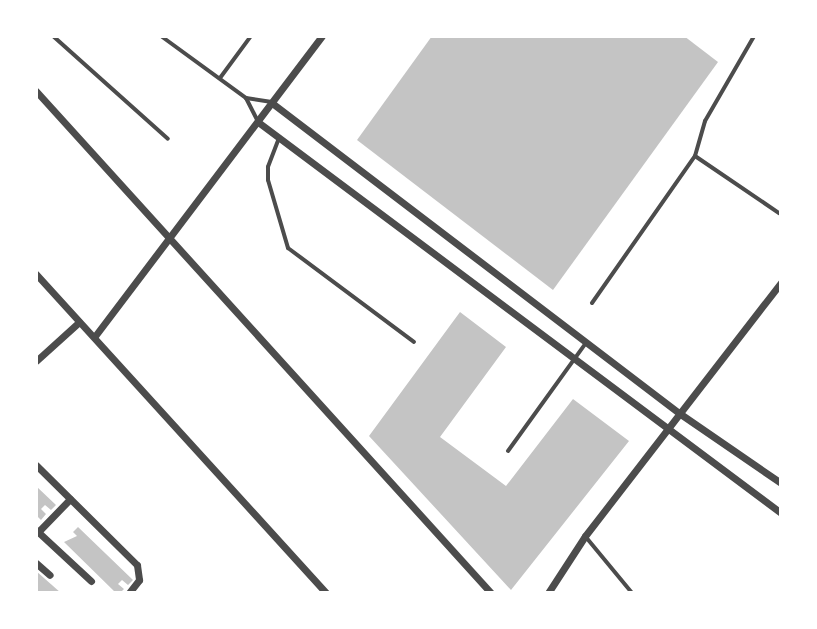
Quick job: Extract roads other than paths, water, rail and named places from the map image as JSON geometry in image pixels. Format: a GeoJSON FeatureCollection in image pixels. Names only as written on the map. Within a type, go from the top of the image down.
{"type":"FeatureCollection","features":[{"type":"Feature","properties":{"kind":"street"},"geometry":{"type":"LineString","coordinates":[[95,336],[322,36]]}},
{"type":"Feature","properties":{"kind":"street"},"geometry":{"type":"LineString","coordinates":[[36,91],[369,462],[491,593]]}},
{"type":"Feature","properties":{"kind":"street"},"geometry":{"type":"LineString","coordinates":[[272,103],[679,413],[781,483]]}},
{"type":"Feature","properties":{"kind":"street"},"geometry":{"type":"LineString","coordinates":[[258,122],[781,513]]}},
{"type":"Feature","properties":{"kind":"street"},"geometry":{"type":"LineString","coordinates":[[36,274],[326,593]]}},
{"type":"Feature","properties":{"kind":"street"},"geometry":{"type":"LineString","coordinates":[[548,593],[585,536],[781,282]]}},
{"type":"Feature","properties":{"kind":"street"},"geometry":{"type":"LineString","coordinates":[[36,361],[79,322]]}},
{"type":"Feature","properties":{"kind":"street"},"geometry":{"type":"LineString","coordinates":[[36,465],[140,570],[139,580],[129,593]]}},
{"type":"Feature","properties":{"kind":"street"},"geometry":{"type":"LineString","coordinates":[[70,499],[37,531],[91,581]]}},
{"type":"Feature","properties":{"kind":"street"},"geometry":{"type":"LineString","coordinates":[[36,563],[50,575]]}},
{"type":"Feature","properties":{"kind":"lane"},"geometry":{"type":"LineString","coordinates":[[53,36],[168,139]]}},
{"type":"Feature","properties":{"kind":"lane"},"geometry":{"type":"LineString","coordinates":[[161,36],[246,98],[258,122]]}},
{"type":"Feature","properties":{"kind":"lane"},"geometry":{"type":"LineString","coordinates":[[220,78],[251,36]]}},
{"type":"Feature","properties":{"kind":"lane"},"geometry":{"type":"LineString","coordinates":[[592,303],[695,156],[705,121],[754,36]]}},
{"type":"Feature","properties":{"kind":"lane"},"geometry":{"type":"LineString","coordinates":[[246,98],[272,103]]}},
{"type":"Feature","properties":{"kind":"lane"},"geometry":{"type":"LineString","coordinates":[[279,138],[268,167],[268,180],[288,248],[414,342]]}},
{"type":"Feature","properties":{"kind":"lane"},"geometry":{"type":"LineString","coordinates":[[695,156],[779,213]]}},
{"type":"Feature","properties":{"kind":"lane"},"geometry":{"type":"LineString","coordinates":[[508,451],[586,343]]}},
{"type":"Feature","properties":{"kind":"lane"},"geometry":{"type":"LineString","coordinates":[[585,536],[632,593]]}}]}
